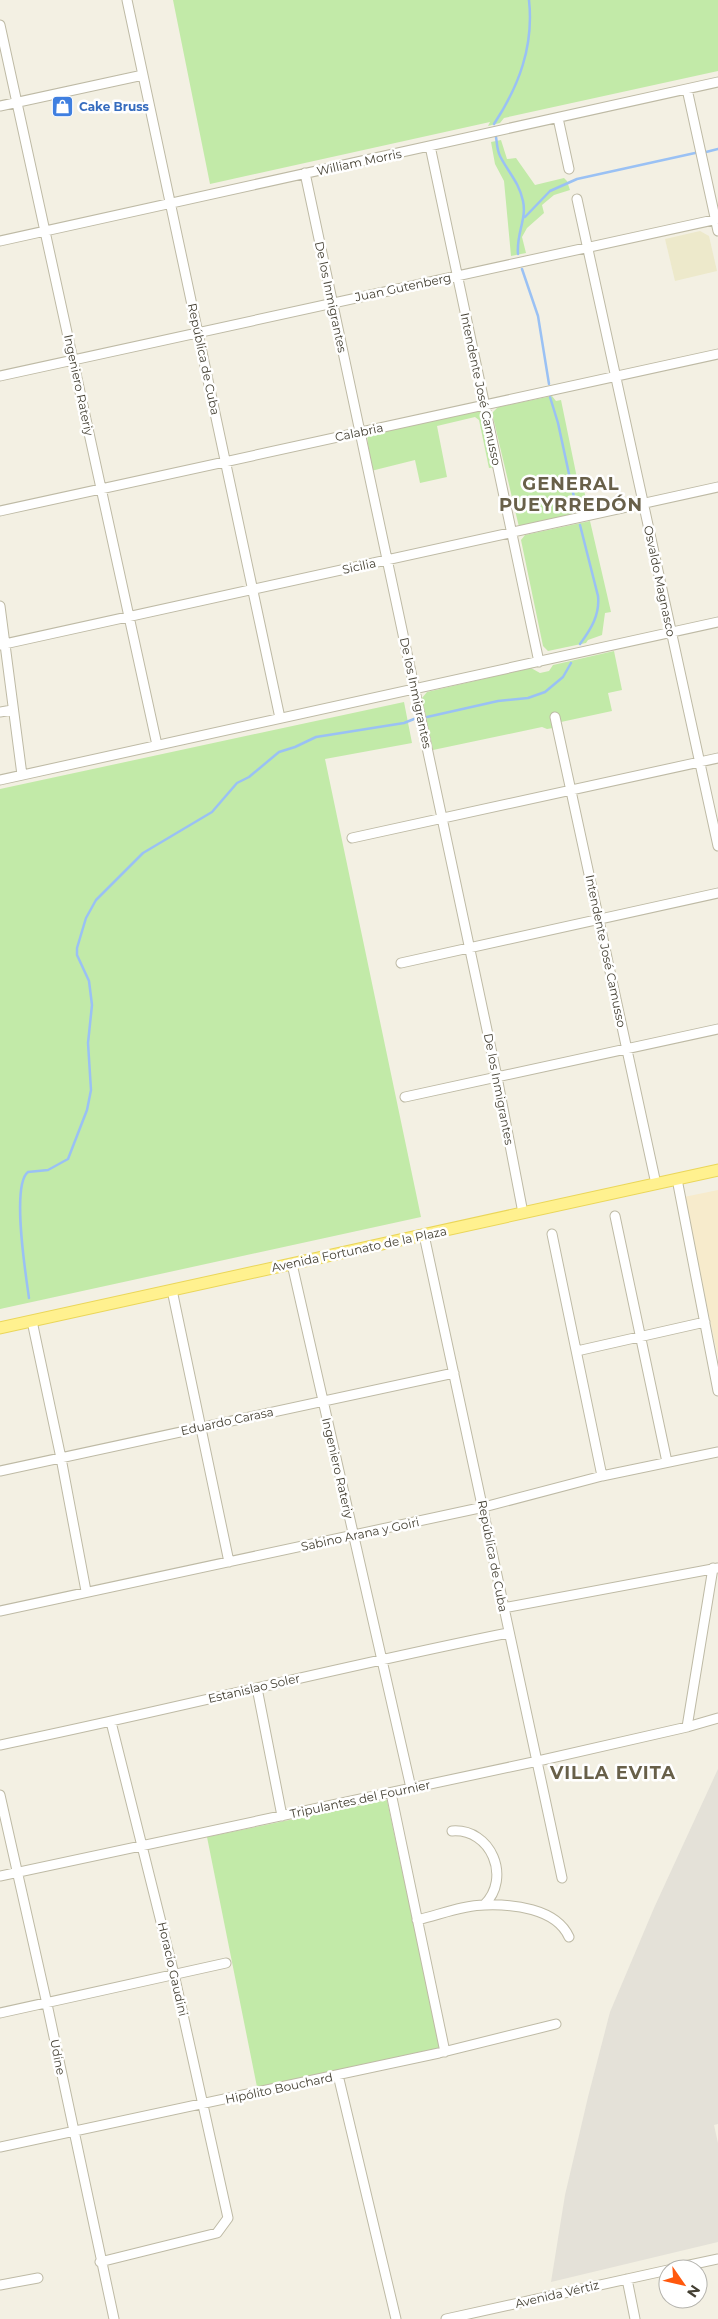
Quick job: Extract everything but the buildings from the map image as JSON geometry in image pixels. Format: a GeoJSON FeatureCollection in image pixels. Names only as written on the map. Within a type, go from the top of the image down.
{"type":"FeatureCollection","features":[{"type":"Feature","properties":{"kind":"main road","name":"Avenida Fortunato de la Plaza"},"geometry":{"type":"LineString","coordinates":[[0,1328],[718,1170]]}},
{"type":"Feature","properties":{"kind":"street","name":"República de Cuba"},"geometry":{"type":"LineString","coordinates":[[127,0],[280,718]]}},
{"type":"Feature","properties":{"kind":"street","name":"Ingeniero Rateriy"},"geometry":{"type":"LineString","coordinates":[[0,25],[157,745]]}},
{"type":"Feature","properties":{"kind":"street"},"geometry":{"type":"LineString","coordinates":[[0,106],[143,75]]}},
{"type":"Feature","properties":{"kind":"street","name":"William Morris"},"geometry":{"type":"LineString","coordinates":[[0,241],[718,82]]}},
{"type":"Feature","properties":{"kind":"street"},"geometry":{"type":"LineString","coordinates":[[687,89],[717,219],[718,231]]}},
{"type":"Feature","properties":{"kind":"street"},"geometry":{"type":"LineString","coordinates":[[558,118],[569,169]]}},
{"type":"Feature","properties":{"kind":"street","name":"Intendente José Camusso"},"geometry":{"type":"LineString","coordinates":[[430,146],[538,662]]}},
{"type":"Feature","properties":{"kind":"street","name":"De los Inmigrantes"},"geometry":{"type":"LineString","coordinates":[[305,173],[470,948],[523,1213]]}},
{"type":"Feature","properties":{"kind":"street","name":"Osvaldo Magnasco"},"geometry":{"type":"LineString","coordinates":[[576,199],[718,846]]}},
{"type":"Feature","properties":{"kind":"street","name":"Juan Gutenberg"},"geometry":{"type":"LineString","coordinates":[[0,376],[717,219]]}},
{"type":"Feature","properties":{"kind":"street","name":"Calabria"},"geometry":{"type":"LineString","coordinates":[[0,511],[718,354]]}},
{"type":"Feature","properties":{"kind":"street","name":"Sicilia"},"geometry":{"type":"LineString","coordinates":[[2,644],[718,487]]}},
{"type":"Feature","properties":{"kind":"street"},"geometry":{"type":"LineString","coordinates":[[0,606],[2,644],[22,775]]}},
{"type":"Feature","properties":{"kind":"street"},"geometry":{"type":"LineString","coordinates":[[0,780],[718,622]]}},
{"type":"Feature","properties":{"kind":"street"},"geometry":{"type":"LineString","coordinates":[[0,712],[12,710]]}},
{"type":"Feature","properties":{"kind":"street","name":"Intendente José Camusso"},"geometry":{"type":"LineString","coordinates":[[554,718],[628,1049],[656,1184]]}},
{"type":"Feature","properties":{"kind":"street"},"geometry":{"type":"LineString","coordinates":[[352,838],[718,758]]}},
{"type":"Feature","properties":{"kind":"street"},"geometry":{"type":"LineString","coordinates":[[402,963],[718,893]]}},
{"type":"Feature","properties":{"kind":"street"},"geometry":{"type":"LineString","coordinates":[[405,1097],[718,1029]]}},
{"type":"Feature","properties":{"kind":"street"},"geometry":{"type":"LineString","coordinates":[[677,1180],[718,1391]]}},
{"type":"Feature","properties":{"kind":"street"},"geometry":{"type":"LineString","coordinates":[[615,1216],[642,1336],[667,1462]]}},
{"type":"Feature","properties":{"kind":"street"},"geometry":{"type":"LineString","coordinates":[[552,1234],[602,1476]]}},
{"type":"Feature","properties":{"kind":"street","name":"República de Cuba"},"geometry":{"type":"LineString","coordinates":[[424,1235],[484,1507],[508,1633],[538,1761],[562,1878]]}},
{"type":"Feature","properties":{"kind":"street","name":"Ingeniero Rateriy"},"geometry":{"type":"LineString","coordinates":[[292,1264],[380,1659],[411,1788]]}},
{"type":"Feature","properties":{"kind":"street"},"geometry":{"type":"LineString","coordinates":[[172,1290],[229,1562]]}},
{"type":"Feature","properties":{"kind":"street"},"geometry":{"type":"LineString","coordinates":[[32,1321],[61,1458],[86,1591]]}},
{"type":"Feature","properties":{"kind":"street"},"geometry":{"type":"LineString","coordinates":[[577,1351],[704,1322]]}},
{"type":"Feature","properties":{"kind":"street","name":"Eduardo Carasa"},"geometry":{"type":"LineString","coordinates":[[0,1471],[454,1373]]}},
{"type":"Feature","properties":{"kind":"street","name":"Sabino Arana y Goiri"},"geometry":{"type":"LineString","coordinates":[[0,1611],[484,1507],[602,1476],[718,1452]]}},
{"type":"Feature","properties":{"kind":"street"},"geometry":{"type":"LineString","coordinates":[[503,1608],[715,1568],[687,1727]]}},
{"type":"Feature","properties":{"kind":"street","name":"Estanislao Soler"},"geometry":{"type":"LineString","coordinates":[[0,1745],[111,1722],[380,1659],[508,1633]]}},
{"type":"Feature","properties":{"kind":"street"},"geometry":{"type":"LineString","coordinates":[[256,1688],[282,1816]]}},
{"type":"Feature","properties":{"kind":"street","name":"Tripulantes del Fournier"},"geometry":{"type":"LineString","coordinates":[[0,1876],[538,1761],[687,1727],[718,1718]]}},
{"type":"Feature","properties":{"kind":"street","name":"Horacio Gaudini"},"geometry":{"type":"LineString","coordinates":[[100,2262],[218,2233],[228,2218],[144,1846],[111,1722]]}},
{"type":"Feature","properties":{"kind":"street"},"geometry":{"type":"LineString","coordinates":[[391,1793],[445,2052]]}},
{"type":"Feature","properties":{"kind":"street","name":"Udine"},"geometry":{"type":"LineString","coordinates":[[0,1795],[47,2004],[100,2262],[114,2319]]}},
{"type":"Feature","properties":{"kind":"street"},"geometry":{"type":"LineString","coordinates":[[452,1831],[462,1830],[476,1835],[488,1846],[496,1862],[497,1872],[494,1891],[484,1905]]}},
{"type":"Feature","properties":{"kind":"street"},"geometry":{"type":"LineString","coordinates":[[417,1920],[484,1905],[518,1906],[533,1910],[554,1920],[566,1931],[569,1937]]}},
{"type":"Feature","properties":{"kind":"street"},"geometry":{"type":"LineString","coordinates":[[0,2013],[226,1963]]}},
{"type":"Feature","properties":{"kind":"street","name":"Hipólito Bouchard"},"geometry":{"type":"LineString","coordinates":[[0,2148],[445,2052],[556,2024]]}},
{"type":"Feature","properties":{"kind":"street"},"geometry":{"type":"LineString","coordinates":[[338,2075],[396,2319]]}},
{"type":"Feature","properties":{"kind":"street","name":"Avenida Vértiz"},"geometry":{"type":"LineString","coordinates":[[446,2319],[658,2271]]}},
{"type":"Feature","properties":{"kind":"street"},"geometry":{"type":"LineString","coordinates":[[0,2285],[38,2278]]}},
{"type":"Feature","properties":{"kind":"street"},"geometry":{"type":"LineString","coordinates":[[627,2278],[636,2319]]}},
{"type":"Feature","properties":{"kind":"shaded area"},"geometry":{"type":"Polygon","coordinates":[[[700,231],[709,236],[717,271],[675,281],[665,239],[700,231]]]}},
{"type":"Feature","properties":{"kind":"shaded area"},"geometry":{"type":"Polygon","coordinates":[[[718,1190],[718,1358],[684,1197],[718,1190]]]}},
{"type":"Feature","properties":{"kind":"shaded area"},"geometry":{"type":"Polygon","coordinates":[[[718,1769],[718,2124],[714,2125],[718,2143],[718,2242],[551,2282],[565,2195],[610,2012],[654,1908],[718,1769]]]}},
{"type":"Feature","properties":{"kind":"green space"},"geometry":{"type":"Polygon","coordinates":[[[173,0],[718,0],[718,71],[504,118],[500,123],[488,126],[490,122],[210,184],[173,0]]]}},
{"type":"Feature","properties":{"kind":"green space"},"geometry":{"type":"Polygon","coordinates":[[[501,140],[507,159],[516,158],[535,185],[564,178],[570,190],[554,195],[542,205],[544,213],[527,228],[522,237],[526,253],[511,256],[504,181],[495,164],[491,142],[501,140]]]}},
{"type":"Feature","properties":{"kind":"green space"},"geometry":{"type":"Polygon","coordinates":[[[552,396],[556,401],[561,400],[577,478],[581,478],[588,507],[572,513],[572,516],[519,527],[492,413],[498,407],[552,396]]]}},
{"type":"Feature","properties":{"kind":"green space"},"geometry":{"type":"Polygon","coordinates":[[[479,411],[483,413],[496,467],[489,468],[479,420],[475,417],[437,426],[447,477],[420,483],[415,460],[371,471],[367,435],[479,411]]]}},
{"type":"Feature","properties":{"kind":"green space"},"geometry":{"type":"Polygon","coordinates":[[[590,521],[611,612],[605,613],[602,635],[588,640],[586,643],[548,651],[543,646],[521,540],[525,535],[590,521]]]}},
{"type":"Feature","properties":{"kind":"green space"},"geometry":{"type":"Polygon","coordinates":[[[614,651],[622,690],[608,693],[612,711],[561,722],[558,713],[550,715],[553,728],[547,729],[542,727],[433,750],[422,698],[427,692],[531,668],[540,673],[549,671],[553,665],[614,651]]]}},
{"type":"Feature","properties":{"kind":"green space"},"geometry":{"type":"Polygon","coordinates":[[[404,702],[412,743],[325,759],[421,1217],[0,1309],[0,789],[404,702]]]}},
{"type":"Feature","properties":{"kind":"green space"},"geometry":{"type":"Polygon","coordinates":[[[387,1800],[440,2048],[257,2087],[207,1837],[387,1800]]]}},
{"type":"Feature","properties":{"kind":"waterway"},"geometry":{"type":"LineString","coordinates":[[494,124],[511,95],[523,65],[529,33],[529,0]]}},
{"type":"Feature","properties":{"kind":"waterway"},"geometry":{"type":"LineString","coordinates":[[496,137],[499,154],[516,183],[523,201],[524,214],[518,240],[518,254]]}},
{"type":"Feature","properties":{"kind":"waterway"},"geometry":{"type":"LineString","coordinates":[[706,152],[718,149]]}},
{"type":"Feature","properties":{"kind":"waterway"},"geometry":{"type":"LineString","coordinates":[[525,217],[550,191],[577,179],[695,153]]}},
{"type":"Feature","properties":{"kind":"waterway"},"geometry":{"type":"LineString","coordinates":[[522,269],[538,316],[549,384]]}},
{"type":"Feature","properties":{"kind":"waterway"},"geometry":{"type":"LineString","coordinates":[[550,397],[558,423],[577,511]]}},
{"type":"Feature","properties":{"kind":"waterway"},"geometry":{"type":"LineString","coordinates":[[580,525],[598,596],[596,616],[580,644]]}},
{"type":"Feature","properties":{"kind":"waterway"},"geometry":{"type":"LineString","coordinates":[[427,717],[498,701],[528,698],[545,692],[563,677],[571,663]]}},
{"type":"Feature","properties":{"kind":"waterway"},"geometry":{"type":"LineString","coordinates":[[29,1298],[21,1232],[20,1212],[23,1180],[28,1172],[48,1170],[68,1159],[87,1110],[91,1090],[88,1043],[92,1005],[89,981],[77,955],[77,948],[86,918],[96,900],[143,853],[212,812],[237,783],[249,777],[279,752],[316,737],[404,723],[414,719]]}},
{"type":"Feature","properties":{"kind":"place","name":"Cake Bruss"},"geometry":{"type":"Point","coordinates":[63,106]}},
{"type":"Feature","properties":{"kind":"district","name":"GENERAL PUEYRREDÓN"},"geometry":{"type":"Point","coordinates":[571,494]}},
{"type":"Feature","properties":{"kind":"district","name":"VILLA EVITA"},"geometry":{"type":"Point","coordinates":[613,1773]}}]}
